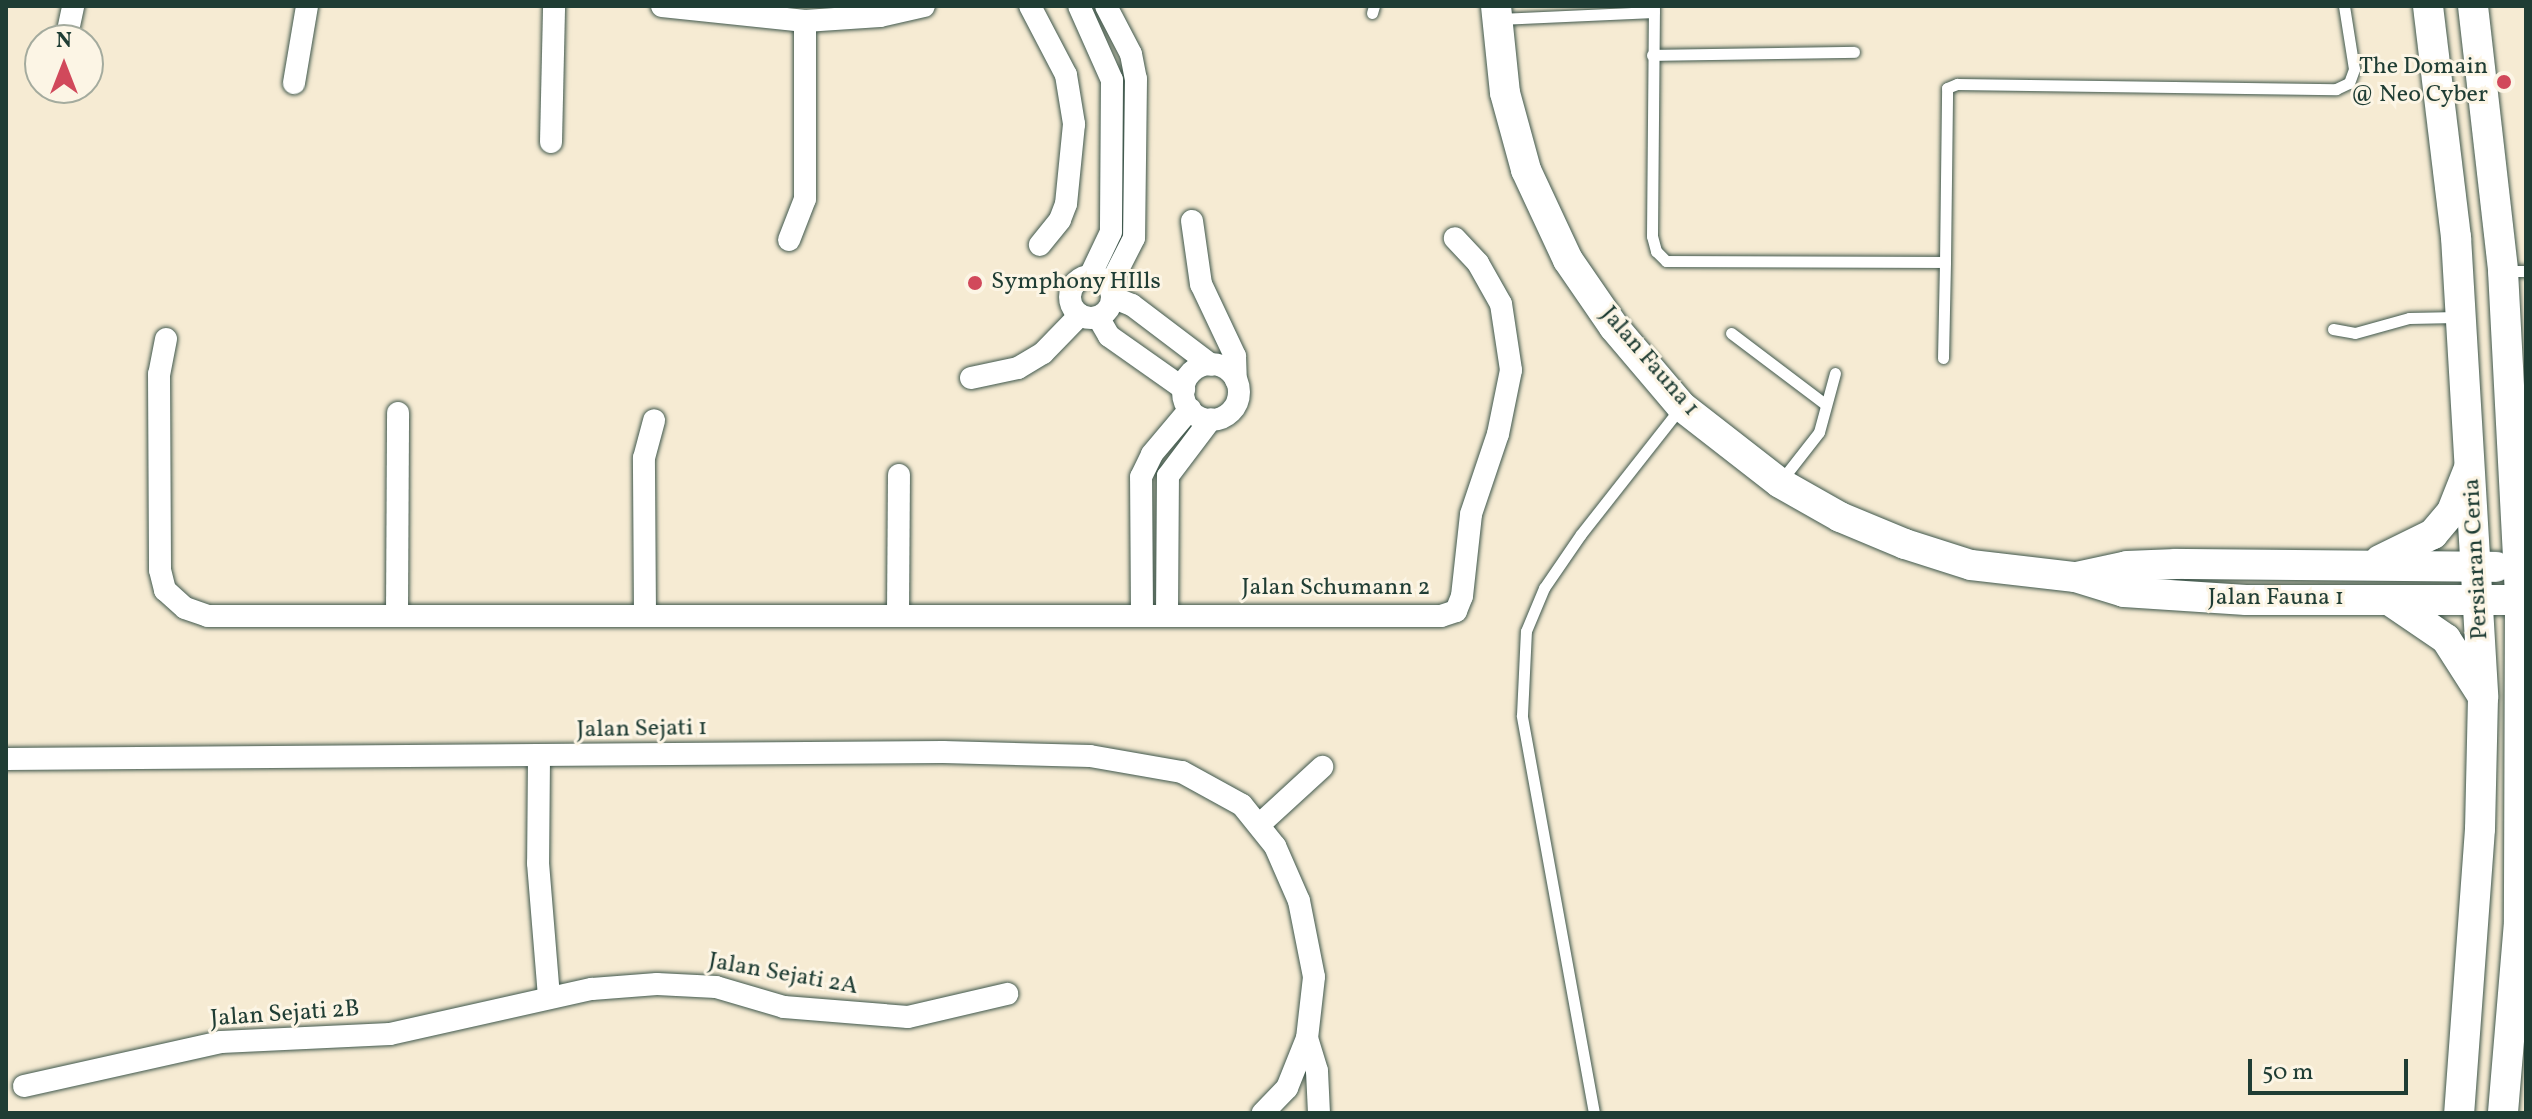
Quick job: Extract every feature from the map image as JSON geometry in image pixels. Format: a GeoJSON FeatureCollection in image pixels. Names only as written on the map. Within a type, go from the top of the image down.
{"type":"FeatureCollection","features":[{"type":"Feature","properties":{"kind":"street"},"geometry":{"type":"LineString","coordinates":[[294,83],[307,6]]}},
{"type":"Feature","properties":{"kind":"street"},"geometry":{"type":"LineString","coordinates":[[551,142],[554,6]]}},
{"type":"Feature","properties":{"kind":"street"},"geometry":{"type":"LineString","coordinates":[[662,6],[805,21],[880,16],[924,6]]}},
{"type":"Feature","properties":{"kind":"street"},"geometry":{"type":"LineString","coordinates":[[1030,6],[1066,75],[1074,124],[1066,204],[1060,220],[1040,245]]}},
{"type":"Feature","properties":{"kind":"street"},"geometry":{"type":"LineString","coordinates":[[1079,6],[1112,80],[1111,232],[1104,287]]}},
{"type":"Feature","properties":{"kind":"street"},"geometry":{"type":"LineString","coordinates":[[971,378],[1018,368],[1043,353],[1089,316],[1134,238],[1134,63],[1106,6]]}},
{"type":"Feature","properties":{"kind":"street","name":"Persiaran Ceria"},"geometry":{"type":"LineString","coordinates":[[2428,6],[2447,137],[2462,317],[2483,697],[2480,829],[2459,1113]]}},
{"type":"Feature","properties":{"kind":"street","name":"Persiaran Ceria"},"geometry":{"type":"LineString","coordinates":[[2473,6],[2514,271],[2511,328],[2513,451],[2523,600],[2519,922],[2503,1113]]}},
{"type":"Feature","properties":{"kind":"street","name":"Jalan Fauna 1"},"geometry":{"type":"LineString","coordinates":[[1496,12],[1505,93],[1526,170],[1568,260],[1614,327],[1681,406],[1780,483],[1840,517],[1905,544],[1971,565],[2075,577],[2124,592],[2175,598],[2523,600]]}},
{"type":"Feature","properties":{"kind":"street"},"geometry":{"type":"LineString","coordinates":[[789,240],[805,199],[805,21]]}},
{"type":"Feature","properties":{"kind":"street"},"geometry":{"type":"LineString","coordinates":[[1154,614],[1168,476],[1211,419],[1233,410],[1239,393],[1235,356],[1201,284],[1192,221]]}},
{"type":"Feature","properties":{"kind":"street","name":"Jalan Schumann 2"},"geometry":{"type":"LineString","coordinates":[[1154,614],[1441,616],[1456,611],[1471,514],[1501,423],[1511,370],[1501,304],[1478,263],[1455,238]]}},
{"type":"Feature","properties":{"kind":"street"},"geometry":{"type":"LineString","coordinates":[[1211,419],[1071,303],[1071,289],[1104,287],[1211,365],[1228,370],[1236,380]]}},
{"type":"Feature","properties":{"kind":"street"},"geometry":{"type":"LineString","coordinates":[[166,339],[159,374],[158,547],[165,590],[185,608],[208,616],[1154,614]]}},
{"type":"Feature","properties":{"kind":"street"},"geometry":{"type":"LineString","coordinates":[[1154,614],[1141,477],[1187,399],[1190,374],[1211,365]]}},
{"type":"Feature","properties":{"kind":"street"},"geometry":{"type":"LineString","coordinates":[[397,616],[398,413]]}},
{"type":"Feature","properties":{"kind":"street"},"geometry":{"type":"LineString","coordinates":[[645,615],[644,458],[654,420]]}},
{"type":"Feature","properties":{"kind":"street"},"geometry":{"type":"LineString","coordinates":[[2513,451],[2526,485]]}},
{"type":"Feature","properties":{"kind":"street"},"geometry":{"type":"LineString","coordinates":[[2363,567],[2433,534],[2452,511],[2472,461]]}},
{"type":"Feature","properties":{"kind":"street"},"geometry":{"type":"LineString","coordinates":[[898,614],[899,475]]}},
{"type":"Feature","properties":{"kind":"street"},"geometry":{"type":"LineString","coordinates":[[1141,477],[1168,476]]}},
{"type":"Feature","properties":{"kind":"street","name":"Jalan Fauna 1"},"geometry":{"type":"LineString","coordinates":[[2075,577],[2163,565],[2522,567]]}},
{"type":"Feature","properties":{"kind":"street"},"geometry":{"type":"LineString","coordinates":[[2387,598],[2446,639],[2483,697]]}},
{"type":"Feature","properties":{"kind":"street","name":"Jalan Sejati 1"},"geometry":{"type":"LineString","coordinates":[[6,759],[1090,756],[1182,772],[1242,805],[1275,846],[1299,901],[1314,977],[1307,1038],[1287,1088],[1263,1113]]}},
{"type":"Feature","properties":{"kind":"street"},"geometry":{"type":"LineString","coordinates":[[539,758],[538,863],[549,998]]}},
{"type":"Feature","properties":{"kind":"street"},"geometry":{"type":"LineString","coordinates":[[1259,825],[1322,767]]}},
{"type":"Feature","properties":{"kind":"street","name":"Jalan Sejati 2A"},"geometry":{"type":"LineString","coordinates":[[549,998],[657,984],[716,987],[784,1007],[908,1017],[1007,994]]}},
{"type":"Feature","properties":{"kind":"street","name":"Jalan Sejati 2B"},"geometry":{"type":"LineString","coordinates":[[24,1086],[221,1042],[390,1034],[549,998]]}},
{"type":"Feature","properties":{"kind":"street"},"geometry":{"type":"LineString","coordinates":[[1307,1038],[1317,1071],[1319,1113]]}},
{"type":"Feature","properties":{"kind":"lane"},"geometry":{"type":"LineString","coordinates":[[1943,358],[1947,88],[1957,84],[2336,89],[2349,83],[2354,69],[2344,6]]}},
{"type":"Feature","properties":{"kind":"lane"},"geometry":{"type":"LineString","coordinates":[[1496,12],[1654,9],[1652,236],[1656,251],[1666,261],[1945,262]]}},
{"type":"Feature","properties":{"kind":"lane"},"geometry":{"type":"LineString","coordinates":[[1652,55],[1854,52]]}},
{"type":"Feature","properties":{"kind":"lane"},"geometry":{"type":"LineString","coordinates":[[2333,329],[2355,333],[2409,318],[2462,317]]}},
{"type":"Feature","properties":{"kind":"lane"},"geometry":{"type":"LineString","coordinates":[[1731,333],[1825,404]]}},
{"type":"Feature","properties":{"kind":"lane"},"geometry":{"type":"LineString","coordinates":[[1780,483],[1819,432],[1835,373]]}},
{"type":"Feature","properties":{"kind":"lane"},"geometry":{"type":"LineString","coordinates":[[1594,1113],[1522,715],[1524,644],[1544,588],[1639,454],[1681,406]]}},
{"type":"Feature","properties":{"kind":"place","name":"The Domain @ Neo Cyber"},"geometry":{"type":"Point","coordinates":[2504,82]}},
{"type":"Feature","properties":{"kind":"place","name":"Symphony HIlls"},"geometry":{"type":"Point","coordinates":[975,283]}}]}
